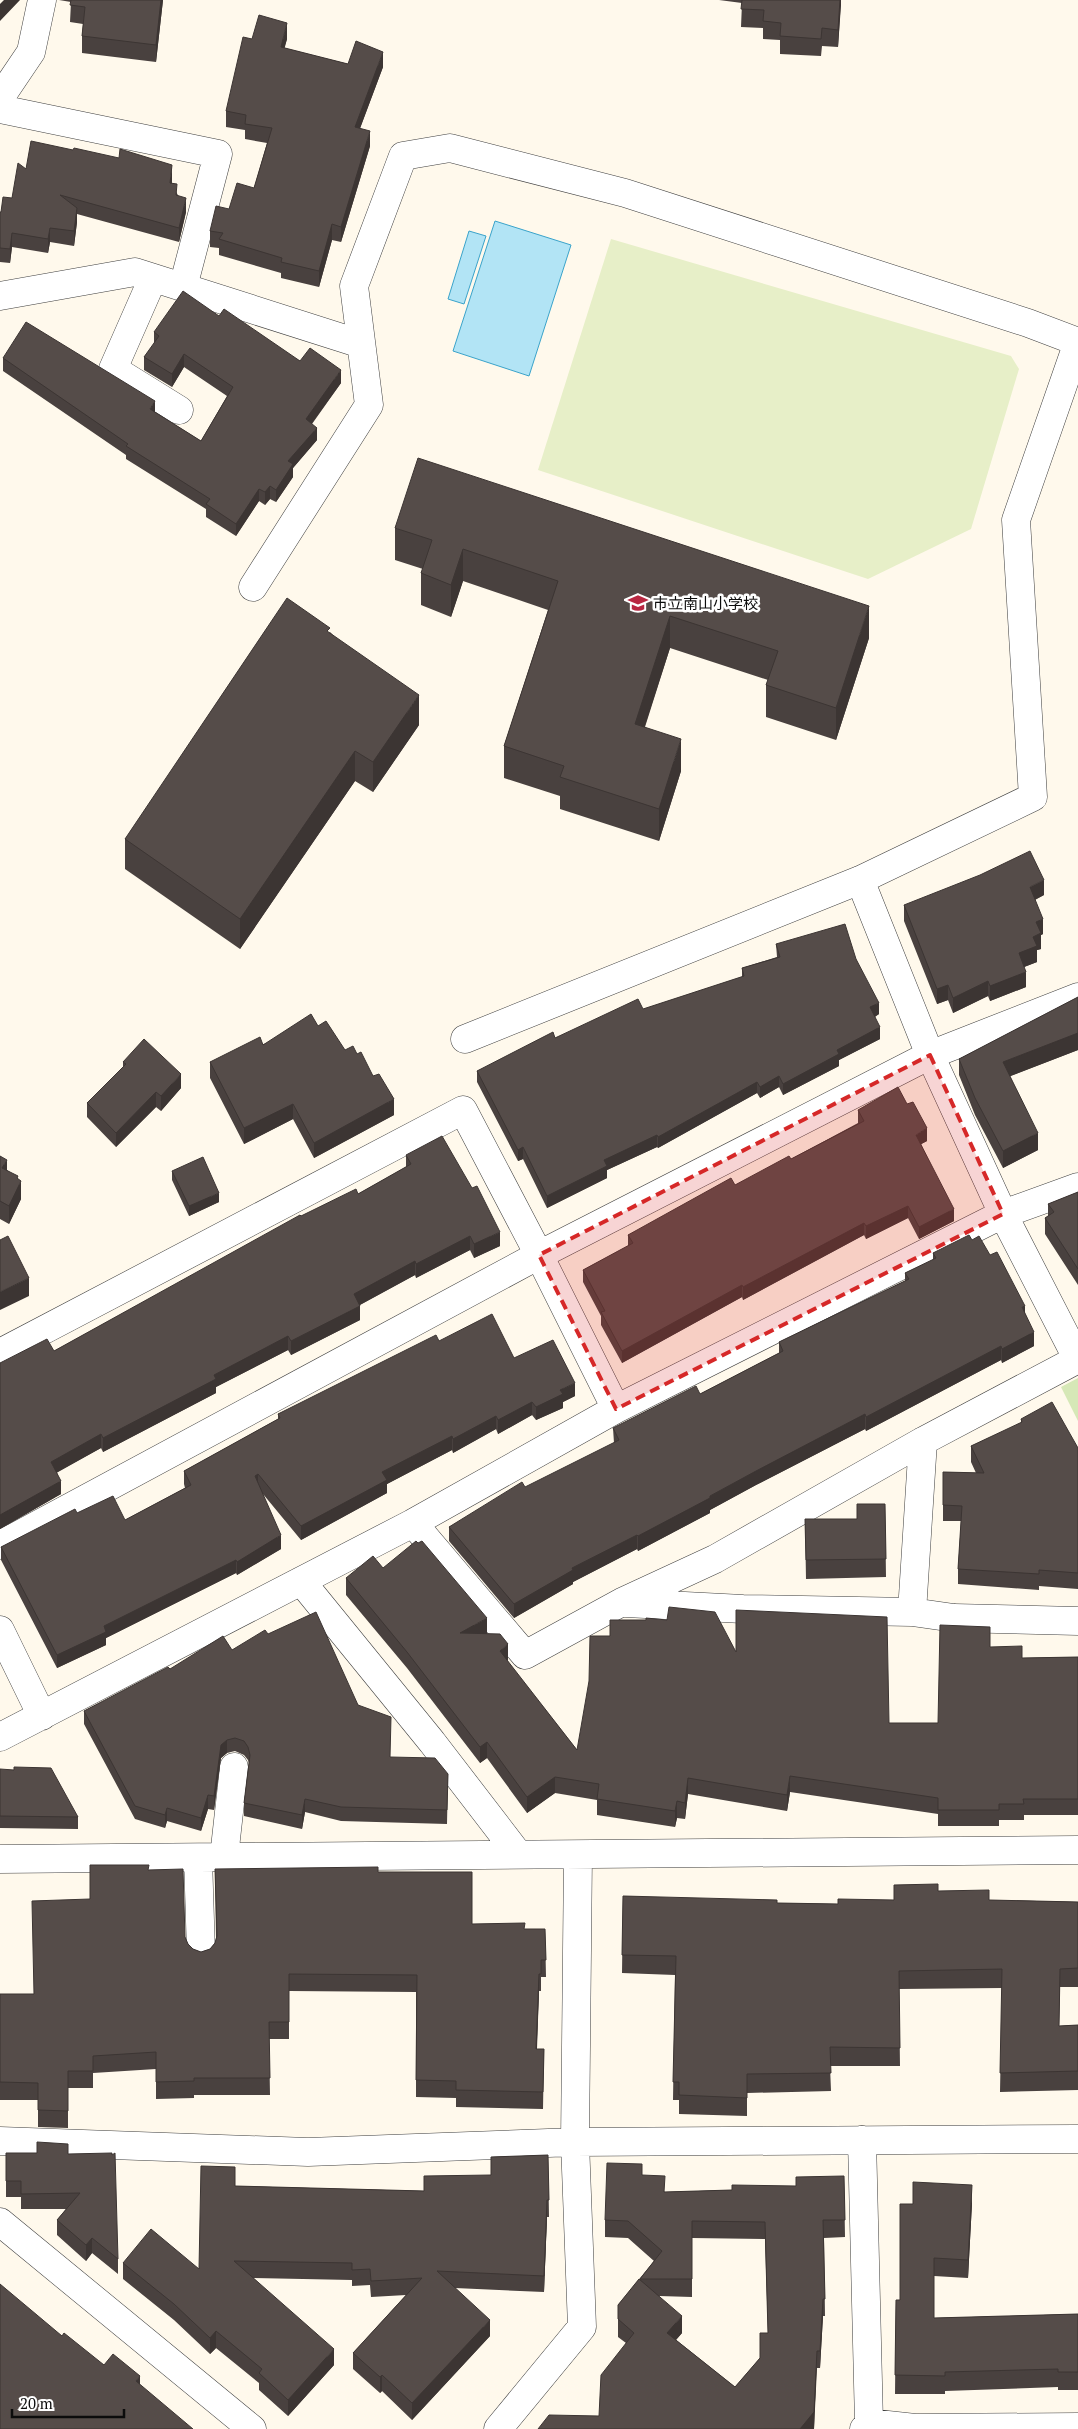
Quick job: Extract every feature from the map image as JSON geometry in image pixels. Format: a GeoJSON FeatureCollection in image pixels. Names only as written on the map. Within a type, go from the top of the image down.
{"type":"FeatureCollection","features":[{"type":"Feature","properties":{"kind":"street"},"geometry":{"type":"LineString","coordinates":[[0,98],[31,52],[42,0]]}},
{"type":"Feature","properties":{"kind":"street"},"geometry":{"type":"LineString","coordinates":[[0,109],[218,154],[183,287]]}},
{"type":"Feature","properties":{"kind":"street"},"geometry":{"type":"LineString","coordinates":[[253,587],[369,405],[354,286],[403,156],[450,148],[624,193],[1028,323],[1078,342],[1016,520],[1033,797],[860,880],[465,1039]]}},
{"type":"Feature","properties":{"kind":"street"},"geometry":{"type":"LineString","coordinates":[[0,296],[135,272],[361,344]]}},
{"type":"Feature","properties":{"kind":"street"},"geometry":{"type":"LineString","coordinates":[[153,278],[113,369],[179,410]]}},
{"type":"Feature","properties":{"kind":"street"},"geometry":{"type":"LineString","coordinates":[[413,1523],[525,1656],[622,1602],[715,1559],[923,1441],[1078,1360],[1003,1214],[930,1055],[860,880]]}},
{"type":"Feature","properties":{"kind":"street"},"geometry":{"type":"LineString","coordinates":[[0,1545],[539,1255],[930,1055],[1078,997]]}},
{"type":"Feature","properties":{"kind":"street"},"geometry":{"type":"LineString","coordinates":[[0,1353],[463,1110],[539,1255],[616,1409]]}},
{"type":"Feature","properties":{"kind":"street"},"geometry":{"type":"LineString","coordinates":[[0,1737],[413,1523],[616,1409],[1003,1214],[1078,1187]]}},
{"type":"Feature","properties":{"kind":"street"},"geometry":{"type":"LineString","coordinates":[[912,1612],[923,1441]]}},
{"type":"Feature","properties":{"kind":"street"},"geometry":{"type":"LineString","coordinates":[[301,1580],[432,1742],[518,1854]]}},
{"type":"Feature","properties":{"kind":"street"},"geometry":{"type":"LineString","coordinates":[[622,1602],[743,1609],[912,1612],[954,1618],[1078,1620]]}},
{"type":"Feature","properties":{"kind":"street"},"geometry":{"type":"LineString","coordinates":[[0,1630],[42,1716]]}},
{"type":"Feature","properties":{"kind":"street"},"geometry":{"type":"LineString","coordinates":[[201,1953],[211,1857],[234,1767]]}},
{"type":"Feature","properties":{"kind":"street"},"geometry":{"type":"LineString","coordinates":[[0,1859],[1078,1850]]}},
{"type":"Feature","properties":{"kind":"street"},"geometry":{"type":"LineString","coordinates":[[498,2429],[582,2327],[575,2142],[578,1855]]}},
{"type":"Feature","properties":{"kind":"street"},"geometry":{"type":"LineString","coordinates":[[0,2142],[308,2152],[575,2142],[1078,2139]]}},
{"type":"Feature","properties":{"kind":"street"},"geometry":{"type":"LineString","coordinates":[[862,2140],[867,2426],[915,2428],[1078,2427]]}},
{"type":"Feature","properties":{"kind":"street"},"geometry":{"type":"LineString","coordinates":[[0,2222],[252,2429]]}},
{"type":"Feature","properties":{"kind":"highlighted area"},"geometry":{"type":"Polygon","coordinates":[[[930,1055],[1003,1214],[616,1409],[539,1255],[930,1055]]]}},
{"type":"Feature","properties":{"kind":"green space"},"geometry":{"type":"Polygon","coordinates":[[[611,239],[1011,356],[1019,369],[971,529],[868,579],[538,470],[611,239]]]}},
{"type":"Feature","properties":{"kind":"green space"},"geometry":{"type":"Polygon","coordinates":[[[1078,1378],[1078,1421],[1061,1387],[1078,1378]]]}},
{"type":"Feature","properties":{"kind":"water"},"geometry":{"type":"Polygon","coordinates":[[[495,221],[571,245],[529,376],[453,351],[495,221]]]}},
{"type":"Feature","properties":{"kind":"water"},"geometry":{"type":"Polygon","coordinates":[[[469,231],[486,236],[464,304],[448,299],[469,231]]]}},
{"type":"Feature","properties":{"kind":"building"},"geometry":{"type":"Polygon","coordinates":[[[71,0],[161,0],[156,45],[82,36],[85,7],[70,5],[71,0]]]}},
{"type":"Feature","properties":{"kind":"building"},"geometry":{"type":"Polygon","coordinates":[[[742,0],[840,0],[838,30],[822,28],[821,39],[780,36],[781,23],[763,21],[764,10],[741,9],[742,0]]]}},
{"type":"Feature","properties":{"kind":"building"},"geometry":{"type":"Polygon","coordinates":[[[259,15],[287,23],[281,47],[348,64],[356,41],[383,52],[355,127],[370,131],[341,227],[332,224],[319,271],[281,262],[282,258],[219,239],[223,233],[210,231],[216,206],[229,209],[237,183],[254,188],[272,128],[245,124],[246,115],[226,111],[243,37],[252,39],[259,15]]]}},
{"type":"Feature","properties":{"kind":"building"},"geometry":{"type":"Polygon","coordinates":[[[31,141],[119,158],[120,149],[172,165],[170,183],[177,184],[176,195],[186,198],[179,228],[60,195],[77,208],[74,231],[50,228],[48,239],[12,233],[10,249],[0,248],[0,212],[3,197],[12,198],[18,163],[26,169],[31,141]]]}},
{"type":"Feature","properties":{"kind":"building"},"geometry":{"type":"Polygon","coordinates":[[[183,291],[219,316],[224,309],[300,361],[310,348],[341,370],[306,419],[317,428],[288,461],[293,464],[276,490],[270,486],[265,492],[259,489],[236,524],[206,504],[210,499],[126,446],[128,444],[3,358],[26,322],[155,401],[150,409],[201,441],[233,387],[184,354],[172,374],[144,357],[159,336],[154,332],[183,291]]]}},
{"type":"Feature","properties":{"kind":"building"},"geometry":{"type":"Polygon","coordinates":[[[418,458],[869,606],[836,708],[766,685],[778,651],[670,616],[635,724],[681,739],[659,809],[560,777],[564,766],[504,746],[558,581],[463,549],[451,585],[421,573],[432,540],[395,528],[418,458]]]}},
{"type":"Feature","properties":{"kind":"building"},"geometry":{"type":"Polygon","coordinates":[[[287,598],[330,628],[327,631],[419,695],[373,762],[355,751],[240,919],[125,839],[287,598]]]}},
{"type":"Feature","properties":{"kind":"building"},"geometry":{"type":"Polygon","coordinates":[[[1030,851],[1044,880],[1030,887],[1043,919],[1036,922],[1041,933],[1033,937],[1037,946],[1019,953],[1026,972],[990,986],[988,981],[953,998],[948,985],[937,989],[904,905],[980,875],[1030,851]]]}},
{"type":"Feature","properties":{"kind":"building"},"geometry":{"type":"Polygon","coordinates":[[[845,924],[856,959],[879,1003],[870,1007],[880,1027],[837,1050],[839,1054],[783,1084],[779,1076],[760,1087],[757,1082],[658,1137],[657,1135],[604,1160],[607,1166],[547,1196],[523,1147],[518,1150],[477,1071],[553,1032],[555,1038],[638,999],[643,1009],[744,976],[742,968],[780,957],[776,944],[845,924]]]}},
{"type":"Feature","properties":{"kind":"building"},"geometry":{"type":"Polygon","coordinates":[[[1078,997],[1078,1033],[1003,1062],[1038,1133],[1003,1151],[975,1098],[959,1059],[1078,997]]]}},
{"type":"Feature","properties":{"kind":"building"},"geometry":{"type":"Polygon","coordinates":[[[311,1014],[318,1026],[326,1021],[345,1050],[353,1046],[357,1054],[361,1052],[373,1076],[379,1074],[394,1099],[314,1143],[293,1104],[244,1128],[210,1062],[260,1037],[263,1045],[311,1014]]]}},
{"type":"Feature","properties":{"kind":"building"},"geometry":{"type":"Polygon","coordinates":[[[144,1039],[181,1074],[161,1096],[156,1092],[116,1133],[87,1103],[126,1064],[123,1062],[144,1039]]]}},
{"type":"Feature","properties":{"kind":"building"},"geometry":{"type":"Polygon","coordinates":[[[898,1087],[907,1104],[913,1102],[927,1128],[916,1135],[954,1209],[919,1227],[908,1206],[866,1226],[864,1223],[743,1287],[742,1285],[622,1351],[601,1312],[605,1311],[583,1270],[633,1243],[628,1235],[731,1178],[735,1185],[789,1156],[791,1159],[864,1121],[858,1110],[898,1087]]]}},
{"type":"Feature","properties":{"kind":"building"},"geometry":{"type":"Polygon","coordinates":[[[442,1136],[472,1188],[477,1186],[500,1232],[474,1244],[470,1236],[416,1264],[415,1261],[354,1294],[360,1306],[291,1341],[288,1336],[214,1375],[216,1379],[103,1438],[101,1434],[51,1462],[61,1481],[0,1515],[0,1363],[47,1339],[54,1351],[300,1215],[356,1189],[358,1194],[411,1164],[406,1155],[442,1136]]]}},
{"type":"Feature","properties":{"kind":"building"},"geometry":{"type":"Polygon","coordinates":[[[0,1156],[7,1160],[2,1168],[18,1176],[17,1178],[21,1181],[9,1206],[0,1201],[0,1156]]]}},
{"type":"Feature","properties":{"kind":"building"},"geometry":{"type":"Polygon","coordinates":[[[203,1157],[219,1193],[189,1206],[172,1171],[203,1157]]]}},
{"type":"Feature","properties":{"kind":"building"},"geometry":{"type":"Polygon","coordinates":[[[1078,1192],[1078,1269],[1045,1218],[1054,1212],[1048,1204],[1078,1192]]]}},
{"type":"Feature","properties":{"kind":"building"},"geometry":{"type":"Polygon","coordinates":[[[969,1235],[972,1240],[979,1236],[990,1255],[997,1252],[1025,1306],[1022,1307],[1034,1332],[1002,1349],[1001,1346],[866,1417],[865,1414],[756,1471],[638,1536],[572,1568],[573,1570],[514,1604],[449,1527],[522,1482],[525,1487],[619,1440],[613,1428],[696,1386],[700,1394],[783,1351],[779,1342],[909,1279],[905,1273],[936,1258],[933,1253],[969,1235]]]}},
{"type":"Feature","properties":{"kind":"building"},"geometry":{"type":"Polygon","coordinates":[[[8,1236],[29,1278],[0,1292],[0,1240],[8,1236]]]}},
{"type":"Feature","properties":{"kind":"building"},"geometry":{"type":"Polygon","coordinates":[[[492,1314],[514,1358],[553,1340],[575,1383],[560,1390],[563,1394],[536,1407],[532,1402],[498,1420],[496,1416],[453,1439],[452,1436],[382,1472],[387,1480],[301,1526],[258,1474],[255,1476],[281,1535],[237,1562],[236,1560],[104,1626],[106,1632],[57,1655],[1,1547],[75,1509],[77,1513],[113,1496],[125,1520],[191,1485],[184,1471],[280,1418],[278,1414],[436,1335],[439,1341],[492,1314]]]}},
{"type":"Feature","properties":{"kind":"building"},"geometry":{"type":"Polygon","coordinates":[[[1052,1402],[1078,1448],[1078,1573],[1039,1570],[1039,1574],[958,1569],[962,1506],[943,1505],[943,1472],[984,1473],[971,1446],[1022,1422],[1021,1419],[1052,1402]]]}},
{"type":"Feature","properties":{"kind":"building"},"geometry":{"type":"Polygon","coordinates":[[[857,1504],[885,1504],[886,1559],[806,1560],[805,1519],[857,1519],[857,1504]]]}},
{"type":"Feature","properties":{"kind":"building"},"geometry":{"type":"Polygon","coordinates":[[[416,1541],[418,1543],[422,1541],[487,1618],[460,1633],[500,1634],[508,1644],[500,1651],[577,1750],[589,1681],[590,1636],[610,1636],[610,1620],[646,1620],[646,1618],[667,1620],[669,1607],[715,1612],[736,1652],[736,1610],[887,1617],[889,1723],[938,1723],[940,1625],[990,1627],[990,1647],[1022,1646],[1022,1658],[1078,1657],[1078,1799],[1023,1799],[1024,1804],[999,1804],[999,1810],[938,1810],[938,1798],[790,1776],[787,1795],[688,1778],[685,1803],[677,1801],[675,1811],[597,1799],[599,1784],[555,1777],[527,1797],[487,1742],[480,1747],[407,1652],[346,1578],[373,1556],[383,1568],[416,1541]]]}},
{"type":"Feature","properties":{"kind":"building"},"geometry":{"type":"Polygon","coordinates":[[[316,1612],[358,1705],[391,1717],[390,1757],[435,1758],[448,1774],[447,1810],[341,1807],[305,1799],[302,1815],[244,1803],[250,1755],[244,1741],[235,1738],[227,1740],[221,1745],[214,1796],[208,1795],[201,1818],[167,1808],[165,1815],[135,1806],[84,1711],[168,1667],[170,1669],[223,1636],[232,1650],[265,1630],[268,1634],[316,1612]]]}},
{"type":"Feature","properties":{"kind":"building"},"geometry":{"type":"Polygon","coordinates":[[[14,1767],[51,1768],[78,1817],[0,1816],[0,1769],[14,1770],[14,1767]]]}},
{"type":"Feature","properties":{"kind":"building"},"geometry":{"type":"Polygon","coordinates":[[[90,1865],[149,1865],[148,1870],[183,1869],[185,1937],[193,1949],[201,1952],[210,1949],[215,1943],[217,1936],[215,1869],[378,1867],[378,1872],[472,1872],[472,1924],[525,1923],[524,1929],[545,1929],[546,1960],[541,1960],[541,1974],[539,1974],[536,2049],[544,2049],[543,2092],[456,2090],[456,2081],[416,2080],[417,1975],[289,1974],[289,2022],[269,2022],[270,2078],[194,2078],[194,2081],[156,2082],[156,2052],[93,2056],[93,2071],[68,2071],[68,2111],[38,2110],[38,2083],[0,2082],[0,1994],[34,1994],[32,1901],[90,1899],[90,1865]]]}},
{"type":"Feature","properties":{"kind":"building"},"geometry":{"type":"Polygon","coordinates":[[[938,1884],[938,1891],[989,1890],[989,1900],[1078,1902],[1078,1968],[1060,1969],[1059,2026],[1078,2025],[1078,2071],[1000,2073],[1002,1969],[899,1971],[900,2048],[830,2047],[831,2073],[747,2074],[747,2098],[679,2095],[679,2082],[673,2082],[676,1956],[622,1955],[623,1896],[777,1900],[777,1903],[838,1904],[838,1899],[894,1900],[894,1885],[938,1884]]]}},
{"type":"Feature","properties":{"kind":"building"},"geometry":{"type":"Polygon","coordinates":[[[37,2142],[68,2144],[68,2154],[112,2153],[112,2155],[115,2153],[118,2259],[92,2238],[86,2245],[57,2220],[80,2193],[21,2194],[21,2181],[6,2181],[6,2153],[37,2153],[37,2142]]]}},
{"type":"Feature","properties":{"kind":"building"},"geometry":{"type":"Polygon","coordinates":[[[548,2155],[549,2200],[547,2200],[544,2276],[437,2271],[490,2320],[412,2403],[382,2375],[380,2377],[353,2353],[422,2278],[371,2281],[370,2269],[352,2270],[352,2263],[234,2261],[334,2349],[288,2400],[259,2373],[262,2369],[216,2331],[210,2338],[174,2304],[123,2263],[151,2229],[199,2269],[201,2166],[235,2167],[235,2186],[424,2191],[424,2176],[491,2175],[491,2157],[548,2155]]]}},
{"type":"Feature","properties":{"kind":"building"},"geometry":{"type":"Polygon","coordinates":[[[607,2163],[642,2164],[642,2175],[665,2176],[664,2192],[732,2190],[732,2185],[796,2186],[796,2177],[844,2176],[845,2220],[823,2220],[825,2299],[823,2299],[820,2351],[817,2351],[814,2412],[800,2429],[538,2429],[549,2415],[599,2416],[601,2375],[634,2333],[618,2319],[618,2305],[639,2279],[682,2316],[667,2333],[735,2387],[760,2358],[760,2333],[768,2333],[765,2222],[692,2221],[692,2279],[640,2279],[662,2251],[628,2221],[605,2220],[607,2163]]]}},
{"type":"Feature","properties":{"kind":"building"},"geometry":{"type":"Polygon","coordinates":[[[913,2182],[972,2185],[968,2260],[934,2258],[934,2318],[1078,2314],[1078,2372],[1058,2372],[1058,2369],[945,2372],[945,2376],[895,2375],[896,2300],[900,2300],[900,2204],[913,2204],[913,2182]]]}},
{"type":"Feature","properties":{"kind":"building"},"geometry":{"type":"Polygon","coordinates":[[[0,2284],[62,2336],[64,2333],[104,2365],[113,2354],[140,2376],[136,2381],[193,2429],[0,2429],[0,2284]]]}},
{"type":"Feature","properties":{"kind":"place","name":"市立南山小学校"},"geometry":{"type":"Point","coordinates":[638,603]}}]}
